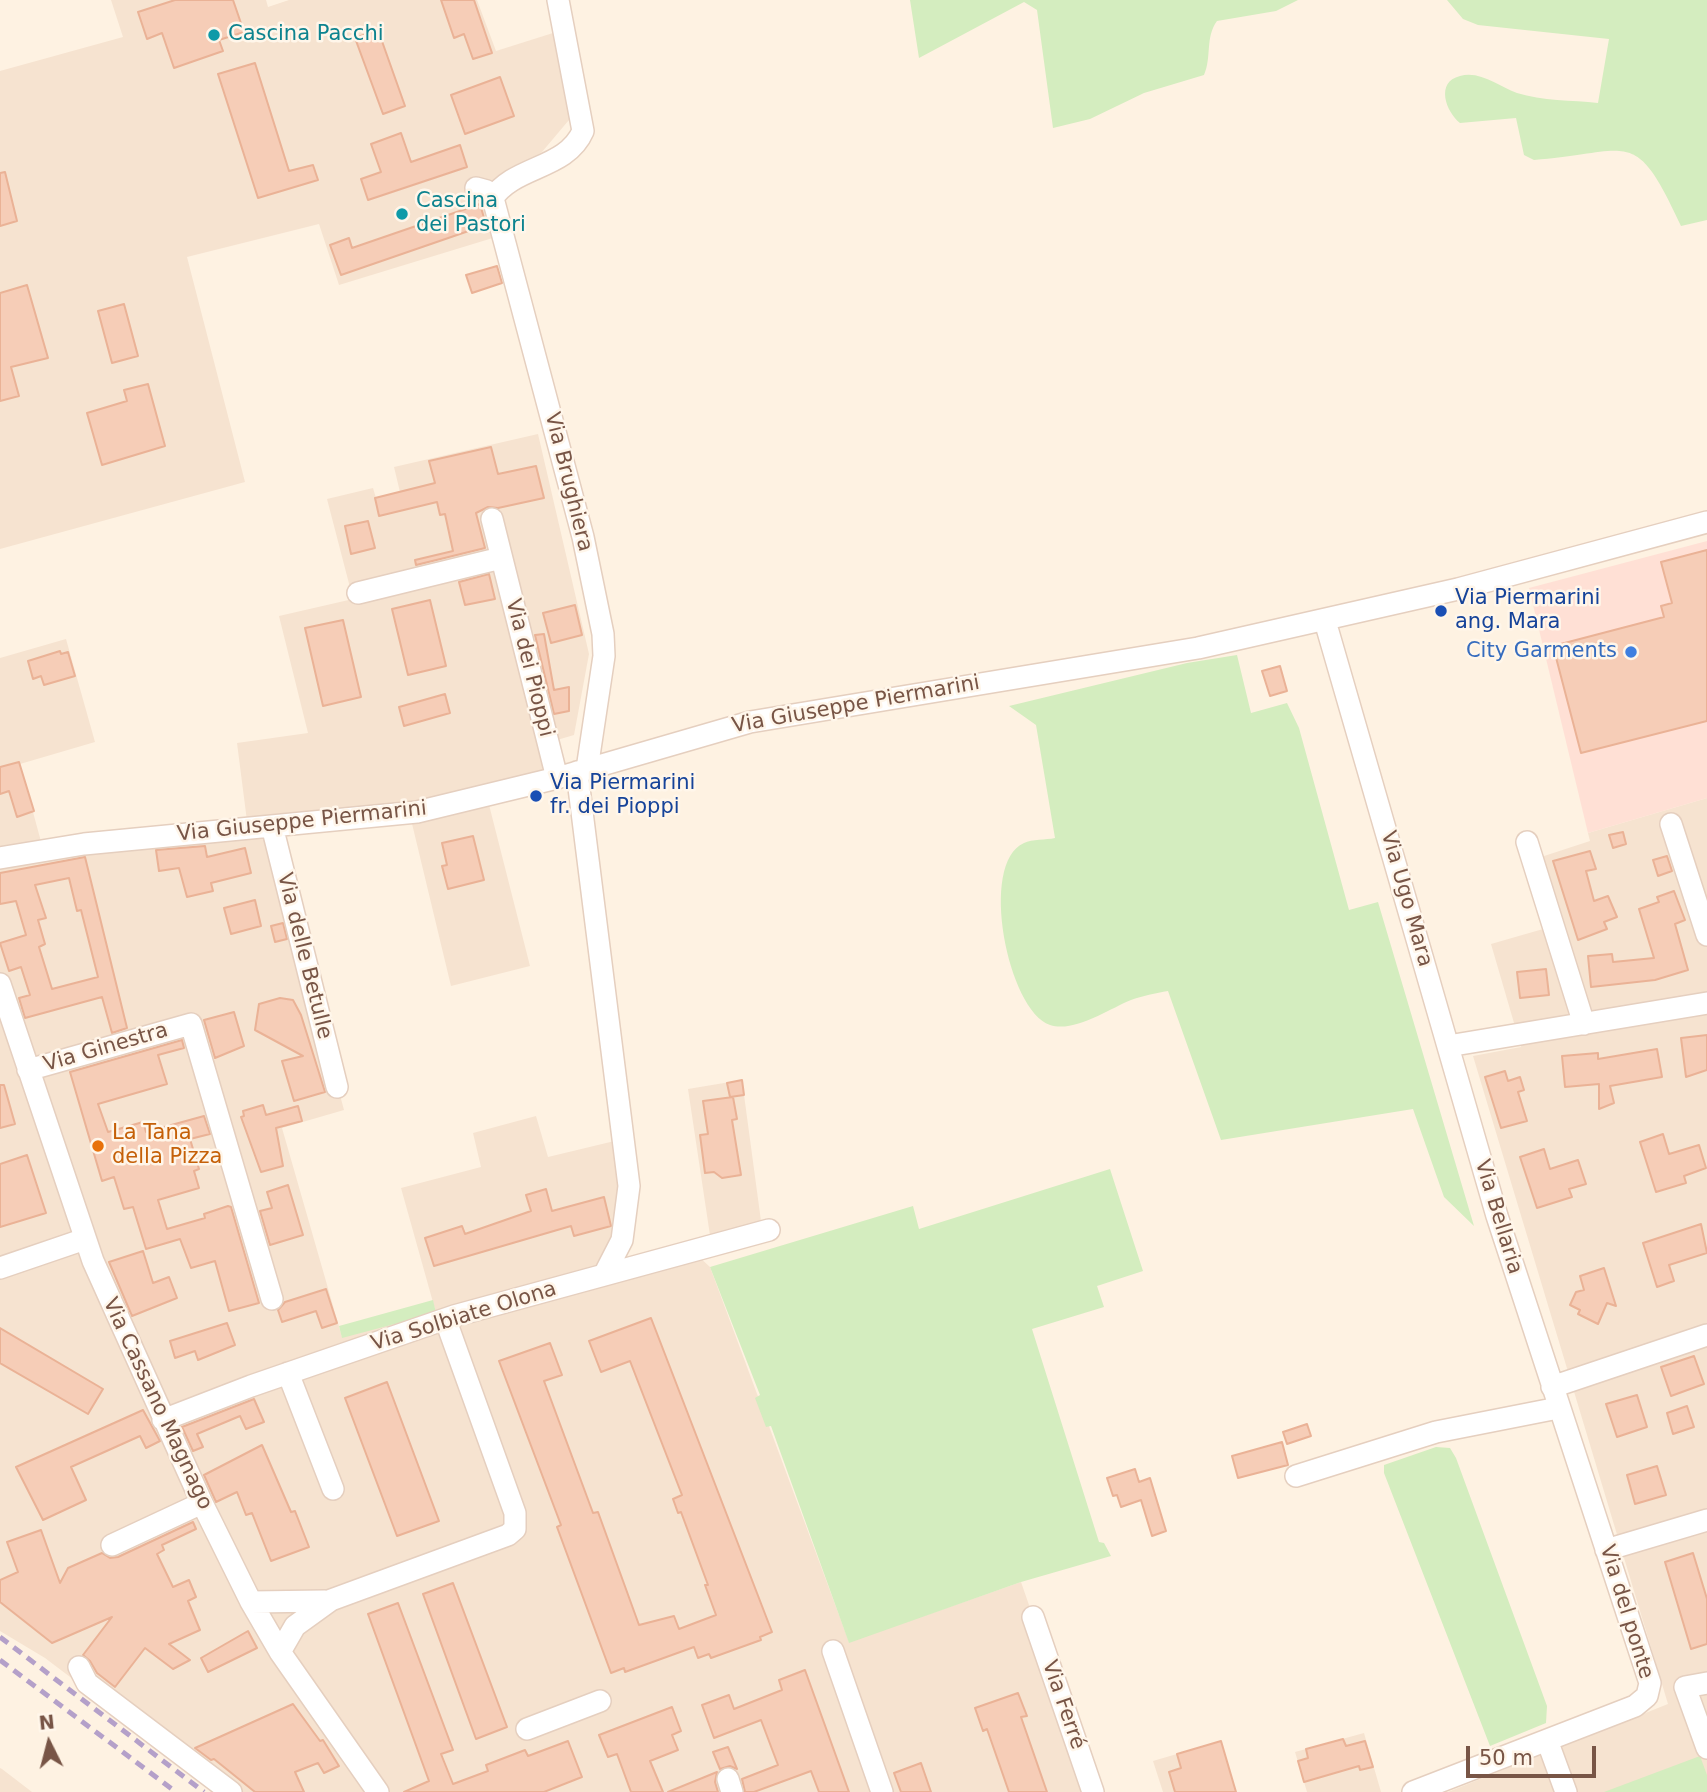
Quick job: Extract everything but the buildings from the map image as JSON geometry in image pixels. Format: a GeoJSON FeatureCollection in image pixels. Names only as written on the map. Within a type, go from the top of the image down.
{"type":"FeatureCollection","features":[{"type":"Feature","properties":{"kind":"street","name":"Via Brughiera"},"geometry":{"type":"LineString","coordinates":[[558,0],[583,131],[565,153],[484,194],[583,537],[603,634],[604,656],[574,773]]}},
{"type":"Feature","properties":{"kind":"street","name":"Via dei Pioppi"},"geometry":{"type":"LineString","coordinates":[[492,519],[501,558],[574,773]]}},
{"type":"Feature","properties":{"kind":"street","name":"Via Giuseppe Piermarini"},"geometry":{"type":"LineString","coordinates":[[0,858],[84,844],[417,812],[574,773],[723,729],[789,715],[1166,654],[1325,621],[1707,523]]}},
{"type":"Feature","properties":{"kind":"street"},"geometry":{"type":"LineString","coordinates":[[358,593],[501,558]]}},
{"type":"Feature","properties":{"kind":"street","name":"Via Ugo Mara"},"geometry":{"type":"LineString","coordinates":[[1325,621],[1448,1046]]}},
{"type":"Feature","properties":{"kind":"street"},"geometry":{"type":"LineString","coordinates":[[574,773],[629,1186],[622,1240],[604,1275]]}},
{"type":"Feature","properties":{"kind":"street"},"geometry":{"type":"LineString","coordinates":[[1671,824],[1707,935]]}},
{"type":"Feature","properties":{"kind":"street","name":"Via delle Betulle"},"geometry":{"type":"LineString","coordinates":[[272,826],[337,1087]]}},
{"type":"Feature","properties":{"kind":"street"},"geometry":{"type":"LineString","coordinates":[[1527,842],[1584,1024]]}},
{"type":"Feature","properties":{"kind":"street","name":"Via Cassano Magnago"},"geometry":{"type":"LineString","coordinates":[[0,985],[85,1239],[163,1420],[251,1602],[280,1652],[378,1792]]}},
{"type":"Feature","properties":{"kind":"street"},"geometry":{"type":"LineString","coordinates":[[1448,1046],[1707,1003]]}},
{"type":"Feature","properties":{"kind":"street","name":"Via Ginestra"},"geometry":{"type":"LineString","coordinates":[[28,1069],[191,1024],[272,1299]]}},
{"type":"Feature","properties":{"kind":"street","name":"Via Bellaria"},"geometry":{"type":"LineString","coordinates":[[1448,1046],[1497,1216],[1559,1408]]}},
{"type":"Feature","properties":{"kind":"street","name":"Via Solbiate Olona"},"geometry":{"type":"LineString","coordinates":[[163,1420],[288,1373],[446,1321],[454,1316],[769,1230]]}},
{"type":"Feature","properties":{"kind":"street"},"geometry":{"type":"LineString","coordinates":[[0,1268],[85,1239]]}},
{"type":"Feature","properties":{"kind":"street"},"geometry":{"type":"LineString","coordinates":[[251,1602],[288,1604],[331,1600],[508,1535],[516,1525],[515,1513],[446,1321]]}},
{"type":"Feature","properties":{"kind":"street"},"geometry":{"type":"LineString","coordinates":[[1552,1387],[1707,1335]]}},
{"type":"Feature","properties":{"kind":"street"},"geometry":{"type":"LineString","coordinates":[[288,1373],[333,1489]]}},
{"type":"Feature","properties":{"kind":"street"},"geometry":{"type":"LineString","coordinates":[[1296,1476],[1436,1432],[1559,1408]]}},
{"type":"Feature","properties":{"kind":"street","name":"Via del ponte"},"geometry":{"type":"LineString","coordinates":[[1415,1792],[1635,1706],[1649,1691],[1649,1679],[1559,1408]]}},
{"type":"Feature","properties":{"kind":"street"},"geometry":{"type":"LineString","coordinates":[[112,1545],[202,1503]]}},
{"type":"Feature","properties":{"kind":"street"},"geometry":{"type":"LineString","coordinates":[[1606,1550],[1707,1520]]}},
{"type":"Feature","properties":{"kind":"street"},"geometry":{"type":"LineString","coordinates":[[280,1652],[295,1626],[331,1600]]}},
{"type":"Feature","properties":{"kind":"street","name":"Via Ferré"},"geometry":{"type":"LineString","coordinates":[[1033,1618],[1093,1792]]}},
{"type":"Feature","properties":{"kind":"street"},"geometry":{"type":"LineString","coordinates":[[833,1651],[882,1792]]}},
{"type":"Feature","properties":{"kind":"street"},"geometry":{"type":"LineString","coordinates":[[79,1667],[87,1683],[230,1792]]}},
{"type":"Feature","properties":{"kind":"street","name":"Via del ponte"},"geometry":{"type":"LineString","coordinates":[[1707,1683],[1685,1687],[1707,1748]]}},
{"type":"Feature","properties":{"kind":"street"},"geometry":{"type":"LineString","coordinates":[[527,1729],[600,1701]]}},
{"type":"Feature","properties":{"kind":"street"},"geometry":{"type":"LineString","coordinates":[[1547,1740],[1566,1792]]}},
{"type":"Feature","properties":{"kind":"shaded area"},"geometry":{"type":"Polygon","coordinates":[[[111,0],[266,0],[268,7],[289,0],[477,0],[496,51],[553,33],[574,114],[542,152],[490,184],[496,237],[339,285],[319,224],[187,257],[245,482],[0,549],[0,71],[123,37],[111,0]]]}},
{"type":"Feature","properties":{"kind":"shaded area"},"geometry":{"type":"Polygon","coordinates":[[[538,434],[589,654],[574,735],[540,745],[547,773],[485,789],[530,966],[451,986],[408,807],[247,821],[237,743],[308,733],[279,616],[353,599],[327,499],[373,488],[376,498],[400,492],[394,467],[538,434]]]}},
{"type":"Feature","properties":{"kind":"shaded area"},"geometry":{"type":"Polygon","coordinates":[[[1707,541],[1707,798],[1588,833],[1529,588],[1707,541]]]}},
{"type":"Feature","properties":{"kind":"shaded area"},"geometry":{"type":"Polygon","coordinates":[[[66,639],[95,742],[20,764],[43,849],[268,827],[344,1110],[282,1128],[342,1337],[436,1313],[401,1188],[481,1167],[473,1133],[536,1116],[548,1157],[627,1138],[613,1268],[711,1242],[688,1089],[742,1080],[763,1236],[697,1255],[710,1267],[849,1642],[1021,1582],[1094,1792],[222,1792],[45,1658],[0,1631],[0,658],[66,639]]]}},
{"type":"Feature","properties":{"kind":"shaded area"},"geometry":{"type":"Polygon","coordinates":[[[1707,798],[1707,1792],[1448,1792],[1668,1704],[1473,1056],[1521,1047],[1491,944],[1557,925],[1538,858],[1590,841],[1588,833],[1707,798]]]}},
{"type":"Feature","properties":{"kind":"shaded area"},"geometry":{"type":"Polygon","coordinates":[[[1364,1733],[1381,1792],[1307,1792],[1295,1752],[1364,1733]]]}},
{"type":"Feature","properties":{"kind":"shaded area"},"geometry":{"type":"Polygon","coordinates":[[[1221,1741],[1236,1792],[1163,1792],[1153,1761],[1221,1741]]]}},
{"type":"Feature","properties":{"kind":"shaded area"},"geometry":{"type":"Polygon","coordinates":[[[0,1768],[2,1769],[32,1792],[0,1792],[0,1768]]]}},
{"type":"Feature","properties":{"kind":"green space"},"geometry":{"type":"Polygon","coordinates":[[[910,0],[1298,0],[1276,11],[1217,21],[1211,34],[1204,75],[1144,93],[1090,119],[1053,128],[1037,10],[1024,2],[919,58],[910,0]]]}},
{"type":"Feature","properties":{"kind":"green space"},"geometry":{"type":"Polygon","coordinates":[[[1447,0],[1707,0],[1707,220],[1681,226],[1652,172],[1639,158],[1626,152],[1611,151],[1534,160],[1524,155],[1516,118],[1460,123],[1447,105],[1445,91],[1452,79],[1460,76],[1482,77],[1527,96],[1598,103],[1609,39],[1478,25],[1463,19],[1447,0]]]}},
{"type":"Feature","properties":{"kind":"green space"},"geometry":{"type":"Polygon","coordinates":[[[1237,655],[1251,713],[1287,703],[1299,728],[1349,910],[1378,902],[1474,1226],[1444,1197],[1413,1109],[1221,1140],[1168,991],[1131,1000],[1091,1019],[1059,1027],[1050,1025],[1035,1014],[1011,967],[1001,906],[1003,878],[1010,856],[1024,843],[1055,838],[1036,725],[1009,706],[1187,663],[1237,655]]]}},
{"type":"Feature","properties":{"kind":"green space"},"geometry":{"type":"Polygon","coordinates":[[[1110,1169],[1143,1271],[1097,1286],[1104,1307],[1032,1329],[1099,1542],[1104,1543],[1111,1556],[1021,1582],[849,1643],[771,1426],[766,1427],[755,1398],[760,1395],[710,1267],[913,1206],[919,1229],[1110,1169]]]}},
{"type":"Feature","properties":{"kind":"green space"},"geometry":{"type":"Polygon","coordinates":[[[433,1300],[436,1313],[342,1338],[339,1326],[433,1300]]]}},
{"type":"Feature","properties":{"kind":"green space"},"geometry":{"type":"Polygon","coordinates":[[[1436,1447],[1450,1448],[1456,1458],[1547,1706],[1546,1723],[1490,1746],[1384,1473],[1384,1465],[1436,1447]]]}},
{"type":"Feature","properties":{"kind":"green space"},"geometry":{"type":"Polygon","coordinates":[[[1700,1756],[1707,1775],[1707,1792],[1604,1792],[1700,1756]]]}},
{"type":"Feature","properties":{"kind":"railway"},"geometry":{"type":"LineString","coordinates":[[0,1637],[204,1792]]}},
{"type":"Feature","properties":{"kind":"railway"},"geometry":{"type":"LineString","coordinates":[[0,1660],[176,1792]]}},
{"type":"Feature","properties":{"kind":"place","name":"Cascina Pacchi"},"geometry":{"type":"Point","coordinates":[214,35]}},
{"type":"Feature","properties":{"kind":"place","name":"Cascina dei Pastori"},"geometry":{"type":"Point","coordinates":[402,214]}},
{"type":"Feature","properties":{"kind":"place","name":"Via Piermarini ang. Mara"},"geometry":{"type":"Point","coordinates":[1441,611]}},
{"type":"Feature","properties":{"kind":"place","name":"City Garments"},"geometry":{"type":"Point","coordinates":[1631,652]}},
{"type":"Feature","properties":{"kind":"place","name":"Via Piermarini fr. dei Pioppi"},"geometry":{"type":"Point","coordinates":[536,796]}},
{"type":"Feature","properties":{"kind":"place","name":"La Tana della Pizza"},"geometry":{"type":"Point","coordinates":[98,1146]}}]}
